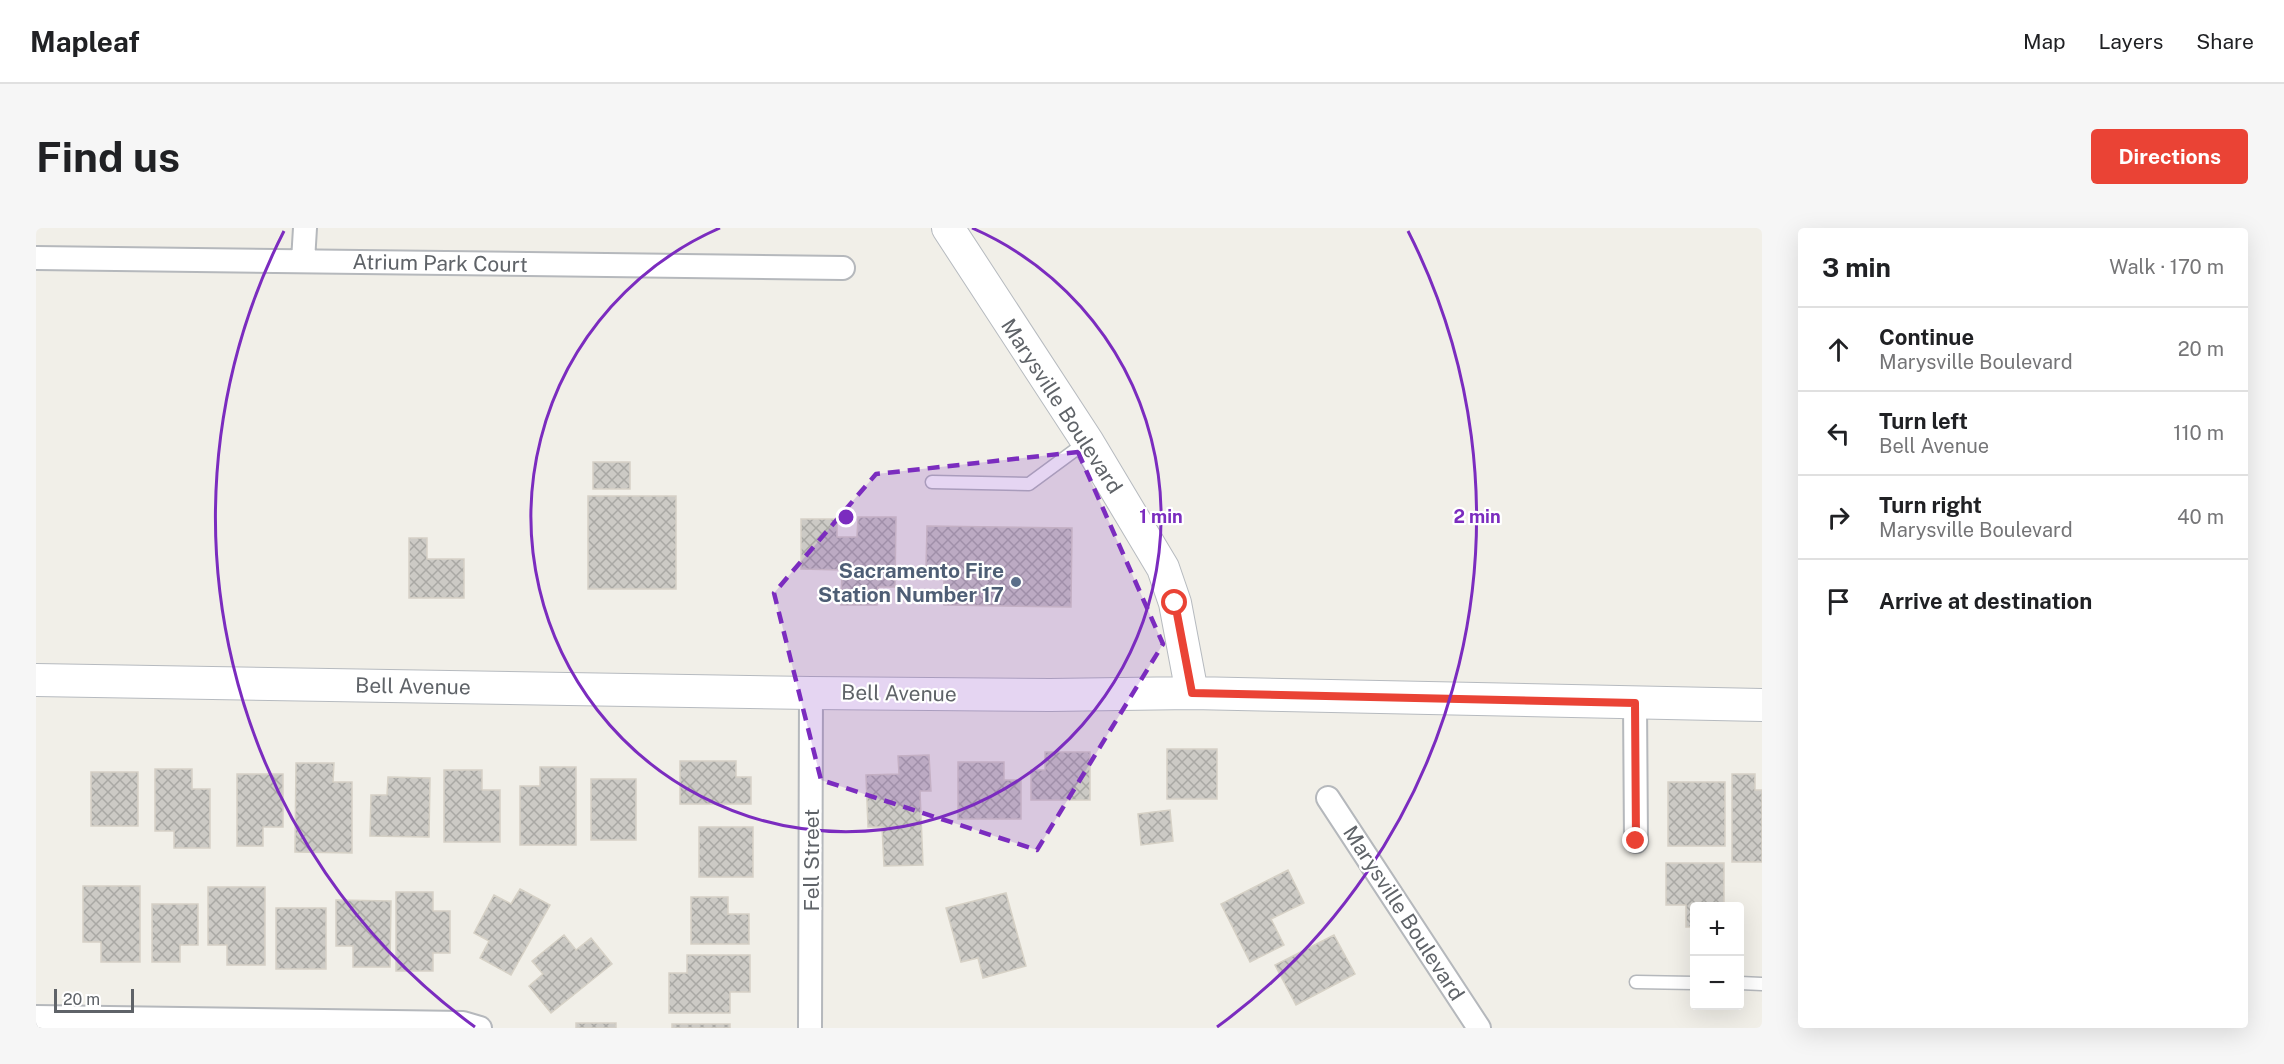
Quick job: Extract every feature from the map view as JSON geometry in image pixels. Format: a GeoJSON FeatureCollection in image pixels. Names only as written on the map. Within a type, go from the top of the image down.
{"type":"FeatureCollection","features":[{"type":"Feature","properties":{"kind":"main road","name":"Marysville Boulevard"},"geometry":{"type":"LineString","coordinates":[[948,228],[1087,441],[1163,568],[1175,603],[1192,693]]}},
{"type":"Feature","properties":{"kind":"main road","name":"Bell Avenue"},"geometry":{"type":"LineString","coordinates":[[36,680],[811,693],[1050,695],[1192,693],[1762,705]]}},
{"type":"Feature","properties":{"kind":"street"},"geometry":{"type":"LineString","coordinates":[[303,261],[305,228]]}},
{"type":"Feature","properties":{"kind":"street","name":"Atrium Park Court"},"geometry":{"type":"LineString","coordinates":[[36,258],[843,268]]}},
{"type":"Feature","properties":{"kind":"street","name":"Fell Street"},"geometry":{"type":"LineString","coordinates":[[810,1028],[811,693]]}},
{"type":"Feature","properties":{"kind":"street"},"geometry":{"type":"LineString","coordinates":[[1635,703],[1636,841]]}},
{"type":"Feature","properties":{"kind":"street","name":"Marysville Boulevard"},"geometry":{"type":"LineString","coordinates":[[1329,798],[1479,1028]]}},
{"type":"Feature","properties":{"kind":"street"},"geometry":{"type":"LineString","coordinates":[[36,1017],[464,1023],[480,1028]]}},
{"type":"Feature","properties":{"kind":"lane"},"geometry":{"type":"LineString","coordinates":[[932,482],[1029,484],[1087,441]]}},
{"type":"Feature","properties":{"kind":"lane"},"geometry":{"type":"LineString","coordinates":[[1636,982],[1690,983]]}},
{"type":"Feature","properties":{"kind":"lane"},"geometry":{"type":"LineString","coordinates":[[1744,983],[1762,984]]}},
{"type":"Feature","properties":{"kind":"highlighted area"},"geometry":{"type":"Polygon","coordinates":[[[1078,452],[1163,644],[1037,850],[821,780],[774,593],[876,474],[1078,452]]]}},
{"type":"Feature","properties":{"kind":"building"},"geometry":{"type":"Polygon","coordinates":[[[593,462],[630,462],[630,489],[593,489],[593,462]]]}},
{"type":"Feature","properties":{"kind":"building"},"geometry":{"type":"Polygon","coordinates":[[[588,496],[676,496],[676,589],[588,589],[588,496]]]}},
{"type":"Feature","properties":{"kind":"building"},"geometry":{"type":"Polygon","coordinates":[[[858,517],[896,517],[895,587],[878,587],[877,605],[841,605],[842,570],[801,569],[801,519],[837,519],[837,537],[857,537],[858,517]]]}},
{"type":"Feature","properties":{"kind":"building"},"geometry":{"type":"Polygon","coordinates":[[[927,526],[1072,528],[1071,607],[944,605],[944,570],[926,569],[927,526]]]}},
{"type":"Feature","properties":{"kind":"building"},"geometry":{"type":"Polygon","coordinates":[[[409,538],[427,538],[427,559],[464,559],[464,598],[409,598],[409,538]]]}},
{"type":"Feature","properties":{"kind":"building"},"geometry":{"type":"Polygon","coordinates":[[[1167,749],[1217,749],[1217,799],[1167,799],[1167,749]]]}},
{"type":"Feature","properties":{"kind":"building"},"geometry":{"type":"Polygon","coordinates":[[[1045,752],[1090,752],[1090,800],[1031,800],[1031,770],[1045,770],[1045,752]]]}},
{"type":"Feature","properties":{"kind":"building"},"geometry":{"type":"Polygon","coordinates":[[[929,755],[931,791],[920,791],[923,865],[884,866],[882,827],[868,827],[866,775],[899,774],[898,756],[929,755]]]}},
{"type":"Feature","properties":{"kind":"building"},"geometry":{"type":"Polygon","coordinates":[[[680,761],[736,761],[736,777],[751,777],[751,804],[680,804],[680,761]]]}},
{"type":"Feature","properties":{"kind":"building"},"geometry":{"type":"Polygon","coordinates":[[[958,762],[1004,762],[1004,780],[1021,780],[1021,819],[958,819],[958,762]]]}},
{"type":"Feature","properties":{"kind":"building"},"geometry":{"type":"Polygon","coordinates":[[[296,763],[334,763],[333,782],[352,782],[352,853],[295,852],[296,763]]]}},
{"type":"Feature","properties":{"kind":"building"},"geometry":{"type":"Polygon","coordinates":[[[540,767],[576,767],[576,845],[520,845],[520,786],[540,786],[540,767]]]}},
{"type":"Feature","properties":{"kind":"building"},"geometry":{"type":"Polygon","coordinates":[[[155,769],[192,769],[192,789],[210,789],[210,848],[174,848],[174,831],[155,831],[155,769]]]}},
{"type":"Feature","properties":{"kind":"building"},"geometry":{"type":"Polygon","coordinates":[[[444,770],[482,770],[482,790],[500,790],[500,842],[444,842],[444,770]]]}},
{"type":"Feature","properties":{"kind":"building"},"geometry":{"type":"Polygon","coordinates":[[[91,772],[138,772],[138,826],[91,826],[91,772]]]}},
{"type":"Feature","properties":{"kind":"building"},"geometry":{"type":"Polygon","coordinates":[[[237,774],[283,774],[283,827],[263,827],[263,846],[237,846],[237,774]]]}},
{"type":"Feature","properties":{"kind":"building"},"geometry":{"type":"Polygon","coordinates":[[[1732,774],[1755,774],[1755,790],[1762,790],[1762,862],[1732,862],[1732,774]]]}},
{"type":"Feature","properties":{"kind":"building"},"geometry":{"type":"Polygon","coordinates":[[[388,777],[430,778],[429,837],[370,836],[371,795],[387,795],[388,777]]]}},
{"type":"Feature","properties":{"kind":"building"},"geometry":{"type":"Polygon","coordinates":[[[591,779],[636,779],[636,840],[591,840],[591,779]]]}},
{"type":"Feature","properties":{"kind":"building"},"geometry":{"type":"Polygon","coordinates":[[[1668,782],[1725,782],[1725,846],[1668,846],[1668,782]]]}},
{"type":"Feature","properties":{"kind":"building"},"geometry":{"type":"Polygon","coordinates":[[[1170,810],[1173,841],[1141,845],[1138,814],[1170,810]]]}},
{"type":"Feature","properties":{"kind":"building"},"geometry":{"type":"Polygon","coordinates":[[[699,827],[753,827],[753,877],[699,877],[699,827]]]}},
{"type":"Feature","properties":{"kind":"building"},"geometry":{"type":"Polygon","coordinates":[[[1666,863],[1724,863],[1724,902],[1690,902],[1690,927],[1686,927],[1686,905],[1666,905],[1666,863]]]}},
{"type":"Feature","properties":{"kind":"building"},"geometry":{"type":"Polygon","coordinates":[[[1288,870],[1304,903],[1271,919],[1284,945],[1250,962],[1221,904],[1288,870]]]}},
{"type":"Feature","properties":{"kind":"building"},"geometry":{"type":"Polygon","coordinates":[[[83,886],[140,886],[140,962],[101,962],[101,942],[83,942],[83,886]]]}},
{"type":"Feature","properties":{"kind":"building"},"geometry":{"type":"Polygon","coordinates":[[[208,887],[265,887],[265,965],[227,965],[227,945],[208,945],[208,887]]]}},
{"type":"Feature","properties":{"kind":"building"},"geometry":{"type":"Polygon","coordinates":[[[520,889],[550,905],[511,975],[480,958],[489,941],[474,933],[494,895],[511,904],[520,889]]]}},
{"type":"Feature","properties":{"kind":"building"},"geometry":{"type":"Polygon","coordinates":[[[396,892],[433,892],[433,911],[450,911],[450,953],[433,953],[433,971],[396,971],[396,892]]]}},
{"type":"Feature","properties":{"kind":"building"},"geometry":{"type":"Polygon","coordinates":[[[1006,893],[1026,966],[983,978],[978,958],[961,962],[946,908],[1006,893]]]}},
{"type":"Feature","properties":{"kind":"building"},"geometry":{"type":"Polygon","coordinates":[[[691,897],[728,897],[728,914],[749,914],[749,944],[691,944],[691,897]]]}},
{"type":"Feature","properties":{"kind":"building"},"geometry":{"type":"Polygon","coordinates":[[[336,900],[391,901],[390,967],[353,967],[353,946],[336,946],[336,900]]]}},
{"type":"Feature","properties":{"kind":"building"},"geometry":{"type":"Polygon","coordinates":[[[152,904],[198,904],[198,945],[180,945],[180,962],[152,962],[152,904]]]}},
{"type":"Feature","properties":{"kind":"building"},"geometry":{"type":"Polygon","coordinates":[[[276,908],[326,908],[326,969],[276,969],[276,908]]]}},
{"type":"Feature","properties":{"kind":"building"},"geometry":{"type":"Polygon","coordinates":[[[564,935],[576,950],[591,938],[612,964],[551,1013],[529,986],[543,974],[532,961],[564,935]]]}},
{"type":"Feature","properties":{"kind":"building"},"geometry":{"type":"Polygon","coordinates":[[[1334,935],[1355,974],[1296,1005],[1275,965],[1334,935]]]}},
{"type":"Feature","properties":{"kind":"building"},"geometry":{"type":"Polygon","coordinates":[[[687,955],[750,955],[750,992],[730,992],[730,1013],[669,1013],[669,973],[687,973],[687,955]]]}},
{"type":"Feature","properties":{"kind":"building"},"geometry":{"type":"Polygon","coordinates":[[[576,1023],[616,1023],[616,1028],[576,1028],[576,1023]]]}},
{"type":"Feature","properties":{"kind":"building"},"geometry":{"type":"Polygon","coordinates":[[[672,1024],[730,1024],[730,1028],[672,1028],[672,1024]]]}},
{"type":"Feature","properties":{"kind":"place","name":"Sacramento Fire Station Number 17"},"geometry":{"type":"Point","coordinates":[1016,582]}},
{"type":"Feature","properties":{"kind":"route"},"geometry":{"type":"LineString","coordinates":[[1175,603],[1192,693],[1635,703],[1636,841]]}}]}
